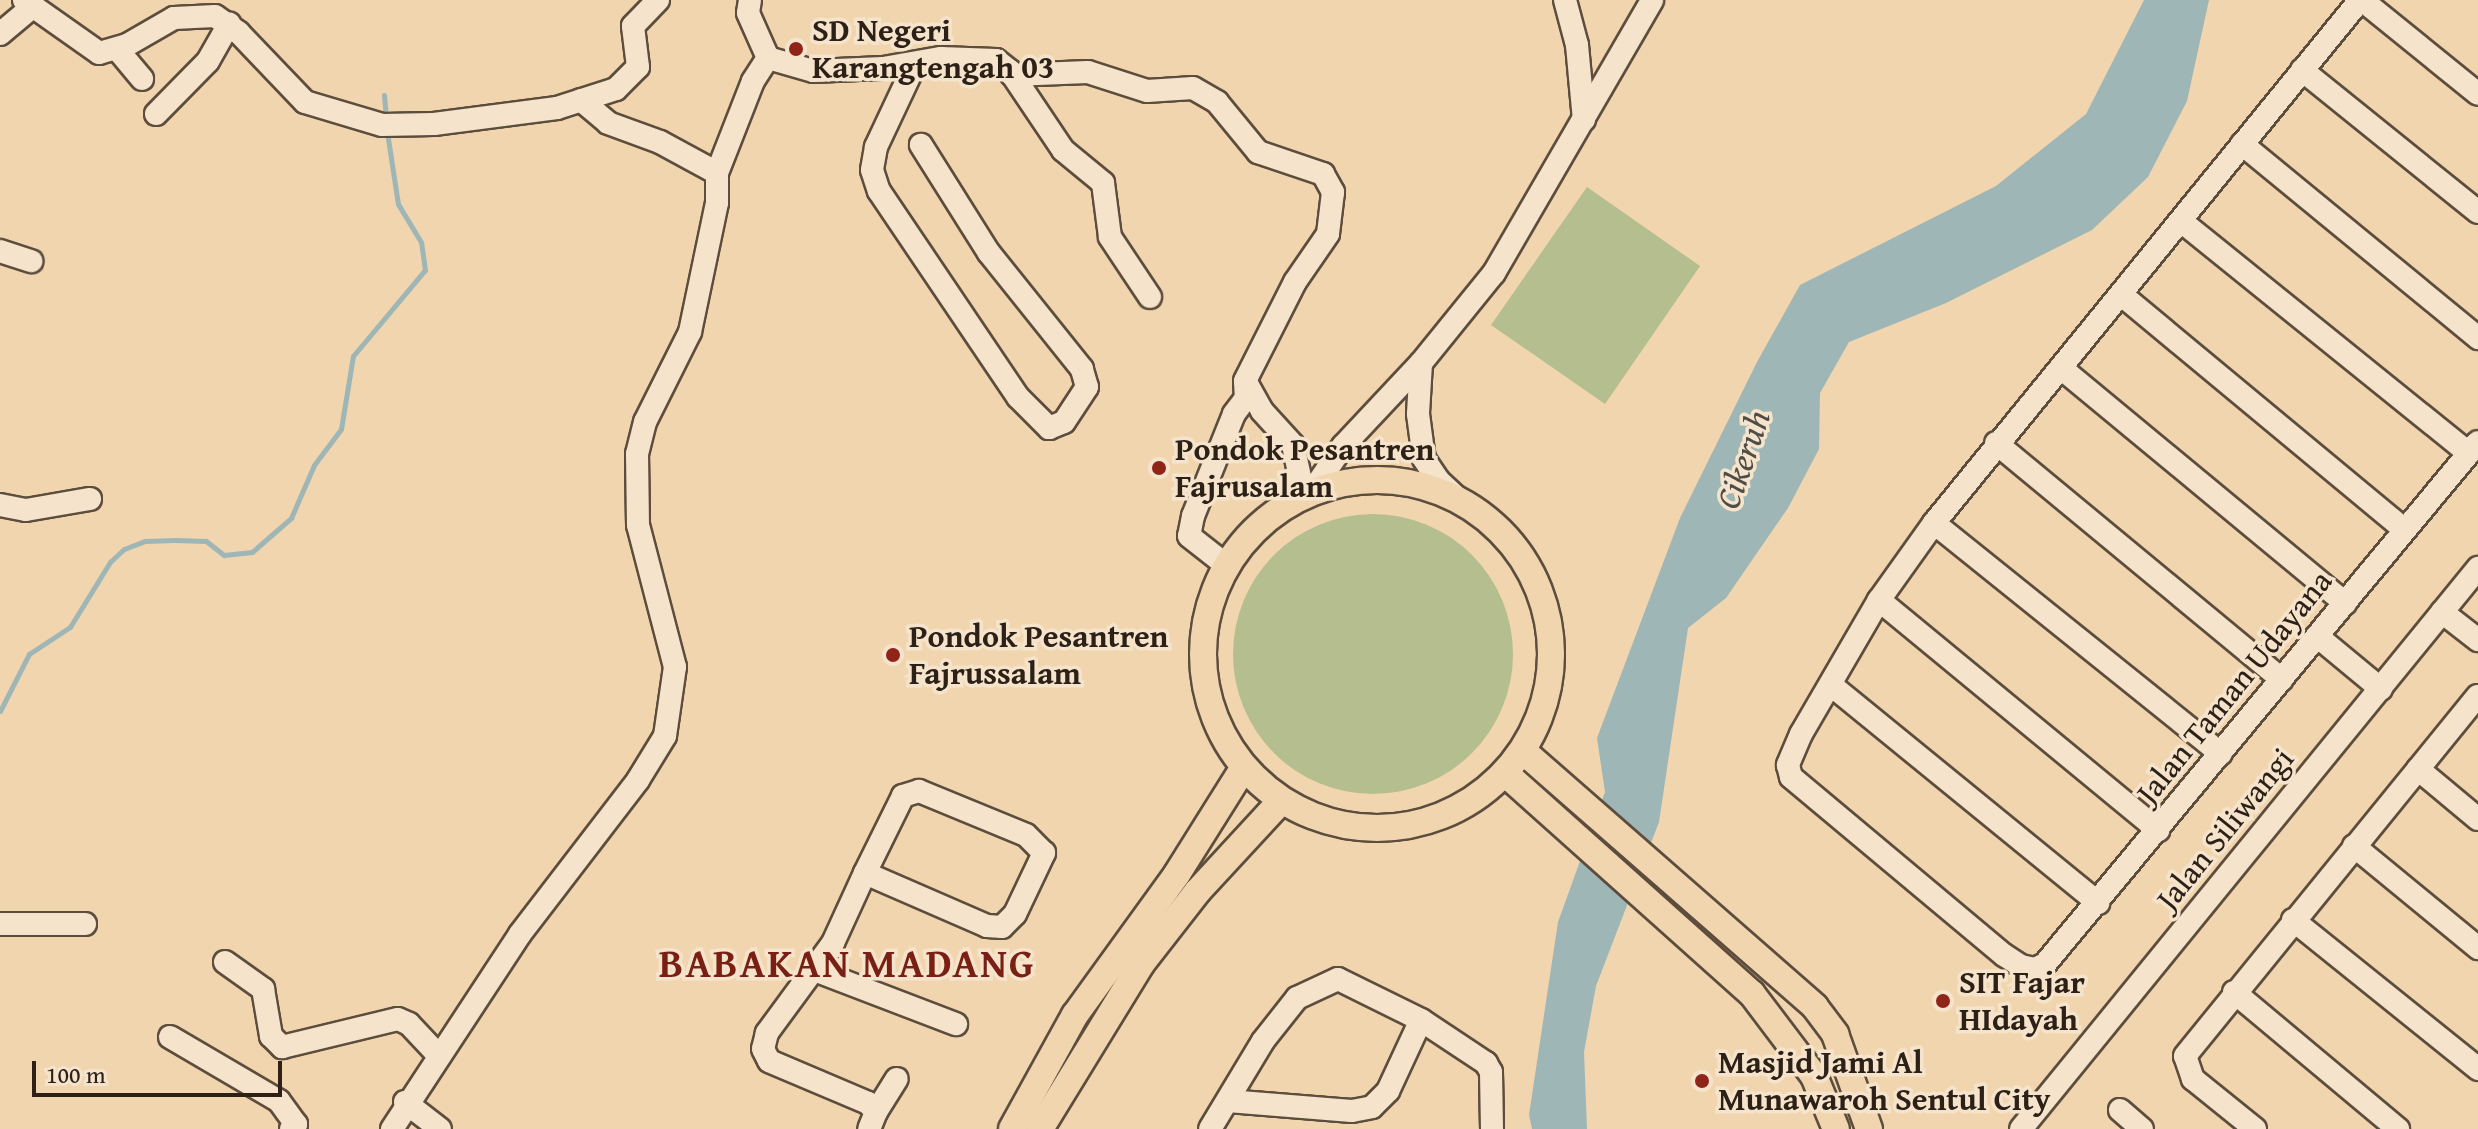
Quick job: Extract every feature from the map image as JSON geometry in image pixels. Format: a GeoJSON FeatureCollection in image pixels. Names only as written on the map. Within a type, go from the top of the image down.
{"type":"FeatureCollection","features":[{"type":"Feature","properties":{"kind":"main road"},"geometry":{"type":"LineString","coordinates":[[1348,482],[1407,482],[1463,503],[1508,539],[1538,587],[1552,643],[1546,700],[1523,751],[1506,774],[1468,804],[1423,823],[1387,828],[1327,821],[1282,800],[1244,767],[1220,730],[1206,690],[1204,661],[1209,604],[1226,565],[1256,528],[1308,494],[1348,482]]}},
{"type":"Feature","properties":{"kind":"main road"},"geometry":{"type":"LineString","coordinates":[[1523,751],[1815,1007],[1847,1061],[1869,1128]]}},
{"type":"Feature","properties":{"kind":"main road"},"geometry":{"type":"LineString","coordinates":[[1012,1129],[1075,1015],[1177,874],[1244,767]]}},
{"type":"Feature","properties":{"kind":"main road"},"geometry":{"type":"LineString","coordinates":[[1506,774],[1644,897],[1774,1020],[1814,1076],[1836,1129]]}},
{"type":"Feature","properties":{"kind":"main road"},"geometry":{"type":"LineString","coordinates":[[1040,1129],[1141,964],[1197,892],[1282,800]]}},
{"type":"Feature","properties":{"kind":"street"},"geometry":{"type":"LineString","coordinates":[[0,34],[28,4],[99,53],[117,49],[174,18],[197,14],[229,24],[305,102],[390,124],[557,108],[629,80],[638,67],[633,26],[658,0]]}},
{"type":"Feature","properties":{"kind":"street"},"geometry":{"type":"LineString","coordinates":[[750,0],[748,13],[768,58],[813,71],[915,64],[974,56],[996,60],[1012,75],[1063,150],[1103,183],[1110,237],[1150,297]]}},
{"type":"Feature","properties":{"kind":"street"},"geometry":{"type":"LineString","coordinates":[[1565,0],[1577,45],[1585,122]]}},
{"type":"Feature","properties":{"kind":"street"},"geometry":{"type":"LineString","coordinates":[[1308,494],[1343,446],[1421,363],[1494,273],[1585,122],[1652,0]]}},
{"type":"Feature","properties":{"kind":"street"},"geometry":{"type":"LineString","coordinates":[[2098,903],[1831,685],[1879,600],[1934,523],[1996,443],[2123,296],[2242,144],[2361,0],[2478,94]]}},
{"type":"Feature","properties":{"kind":"street"},"geometry":{"type":"LineString","coordinates":[[156,114],[208,61],[229,24]]}},
{"type":"Feature","properties":{"kind":"street"},"geometry":{"type":"LineString","coordinates":[[117,49],[142,79]]}},
{"type":"Feature","properties":{"kind":"street"},"geometry":{"type":"LineString","coordinates":[[392,1129],[405,1102],[665,736],[675,667],[638,525],[637,454],[645,422],[690,332],[717,203],[717,173],[753,81],[768,58]]}},
{"type":"Feature","properties":{"kind":"street"},"geometry":{"type":"LineString","coordinates":[[915,64],[876,147],[872,170],[879,191],[1033,416],[1049,428],[1064,422],[1087,387],[1082,369],[989,253],[921,145]]}},
{"type":"Feature","properties":{"kind":"street"},"geometry":{"type":"LineString","coordinates":[[2302,70],[2478,212]]}},
{"type":"Feature","properties":{"kind":"street"},"geometry":{"type":"LineString","coordinates":[[1012,75],[1088,72],[1147,91],[1193,88],[1217,102],[1258,152],[1323,174],[1333,192],[1328,234],[1295,282],[1245,381],[1246,398],[1225,435],[1189,536],[1226,565]]}},
{"type":"Feature","properties":{"kind":"street"},"geometry":{"type":"LineString","coordinates":[[581,100],[608,123],[660,142],[717,173]]}},
{"type":"Feature","properties":{"kind":"street"},"geometry":{"type":"LineString","coordinates":[[2242,144],[2478,338]]}},
{"type":"Feature","properties":{"kind":"street"},"geometry":{"type":"LineString","coordinates":[[2181,221],[2473,447]]}},
{"type":"Feature","properties":{"kind":"street"},"geometry":{"type":"LineString","coordinates":[[0,251],[31,261]]}},
{"type":"Feature","properties":{"kind":"street"},"geometry":{"type":"LineString","coordinates":[[2123,296],[2405,530]]}},
{"type":"Feature","properties":{"kind":"street"},"geometry":{"type":"LineString","coordinates":[[1421,363],[1418,414],[1424,459],[1438,480],[1463,503]]}},
{"type":"Feature","properties":{"kind":"street"},"geometry":{"type":"LineString","coordinates":[[2061,368],[2345,603]]}},
{"type":"Feature","properties":{"kind":"street"},"geometry":{"type":"LineString","coordinates":[[1245,381],[1262,411],[1293,445],[1308,494]]}},
{"type":"Feature","properties":{"kind":"street"},"geometry":{"type":"LineString","coordinates":[[1996,443],[2282,680]]}},
{"type":"Feature","properties":{"kind":"street","name":"Jalan Taman Udayana"},"geometry":{"type":"LineString","coordinates":[[1831,685],[1788,765],[1801,787],[2004,955],[2035,969],[2051,959],[2098,903],[2473,447]]}},
{"type":"Feature","properties":{"kind":"street"},"geometry":{"type":"LineString","coordinates":[[0,505],[26,510],[90,499]]}},
{"type":"Feature","properties":{"kind":"street"},"geometry":{"type":"LineString","coordinates":[[1934,523],[2221,754]]}},
{"type":"Feature","properties":{"kind":"street","name":"Jalan Siliwangi"},"geometry":{"type":"LineString","coordinates":[[2028,1127],[2478,568]]}},
{"type":"Feature","properties":{"kind":"street"},"geometry":{"type":"LineString","coordinates":[[1879,600],[2158,830]]}},
{"type":"Feature","properties":{"kind":"street"},"geometry":{"type":"LineString","coordinates":[[2442,612],[2478,640]]}},
{"type":"Feature","properties":{"kind":"street"},"geometry":{"type":"LineString","coordinates":[[2317,636],[2381,689]]}},
{"type":"Feature","properties":{"kind":"street"},"geometry":{"type":"LineString","coordinates":[[2255,1129],[2193,1079],[2183,1062],[2234,992],[2478,696]]}},
{"type":"Feature","properties":{"kind":"street"},"geometry":{"type":"LineString","coordinates":[[2418,769],[2478,819]]}},
{"type":"Feature","properties":{"kind":"street"},"geometry":{"type":"LineString","coordinates":[[865,873],[987,926],[1002,927],[1015,914],[1044,853],[1026,835],[910,791],[865,873],[817,971],[767,1033],[764,1057],[862,1100],[872,1120]]}},
{"type":"Feature","properties":{"kind":"street"},"geometry":{"type":"LineString","coordinates":[[2354,846],[2478,948]]}},
{"type":"Feature","properties":{"kind":"street"},"geometry":{"type":"LineString","coordinates":[[2293,920],[2478,1069]]}},
{"type":"Feature","properties":{"kind":"street"},"geometry":{"type":"LineString","coordinates":[[0,924],[85,924]]}},
{"type":"Feature","properties":{"kind":"street"},"geometry":{"type":"LineString","coordinates":[[225,962],[263,989],[271,1036],[282,1047],[398,1019],[439,1056]]}},
{"type":"Feature","properties":{"kind":"street"},"geometry":{"type":"LineString","coordinates":[[817,971],[956,1024]]}},
{"type":"Feature","properties":{"kind":"street"},"geometry":{"type":"LineString","coordinates":[[1210,1129],[1272,1031],[1297,998],[1338,979],[1421,1020],[1486,1063],[1491,1072],[1492,1129]]}},
{"type":"Feature","properties":{"kind":"street"},"geometry":{"type":"LineString","coordinates":[[2234,992],[2398,1129]]}},
{"type":"Feature","properties":{"kind":"street"},"geometry":{"type":"LineString","coordinates":[[1228,1101],[1352,1111],[1372,1107],[1388,1091],[1421,1020]]}},
{"type":"Feature","properties":{"kind":"street"},"geometry":{"type":"LineString","coordinates":[[170,1037],[279,1101],[299,1127]]}},
{"type":"Feature","properties":{"kind":"street"},"geometry":{"type":"LineString","coordinates":[[872,1120],[897,1079]]}},
{"type":"Feature","properties":{"kind":"street"},"geometry":{"type":"LineString","coordinates":[[405,1102],[440,1129]]}},
{"type":"Feature","properties":{"kind":"street"},"geometry":{"type":"LineString","coordinates":[[2120,1110],[2142,1129]]}},
{"type":"Feature","properties":{"kind":"green space"},"geometry":{"type":"Polygon","coordinates":[[[1587,187],[1700,266],[1605,404],[1491,325],[1587,187]]]}},
{"type":"Feature","properties":{"kind":"green space"},"geometry":{"type":"Polygon","coordinates":[[[1373,514],[1400,517],[1427,525],[1451,538],[1472,555],[1489,576],[1502,600],[1510,627],[1513,654],[1510,681],[1502,708],[1489,732],[1472,753],[1451,770],[1427,783],[1400,791],[1373,794],[1346,791],[1319,783],[1295,770],[1274,753],[1257,732],[1244,708],[1236,681],[1233,654],[1236,627],[1244,600],[1257,576],[1274,555],[1295,538],[1319,525],[1346,517],[1373,514]]]}},
{"type":"Feature","properties":{"kind":"water","name":"Cikeruh"},"geometry":{"type":"Polygon","coordinates":[[[2144,0],[2209,0],[2187,101],[2148,177],[2092,230],[1946,303],[1849,342],[1820,393],[1819,449],[1788,508],[1726,598],[1688,628],[1659,822],[1596,986],[1584,1052],[1587,1129],[1532,1129],[1529,1115],[1558,922],[1605,792],[1597,738],[1680,518],[1757,362],[1800,285],[1996,186],[2086,114],[2144,0]]]}},
{"type":"Feature","properties":{"kind":"waterway"},"geometry":{"type":"LineString","coordinates":[[384,95],[386,118]]}},
{"type":"Feature","properties":{"kind":"waterway"},"geometry":{"type":"LineString","coordinates":[[0,711],[29,654],[70,627],[110,562],[124,549],[145,541],[175,540],[206,541],[224,555],[252,552],[291,518],[314,465],[341,429],[353,356],[425,270],[421,242],[398,204],[387,132]]}},
{"type":"Feature","properties":{"kind":"place","name":"SD Negeri Karangtengah 03"},"geometry":{"type":"Point","coordinates":[796,49]}},
{"type":"Feature","properties":{"kind":"place","name":"Pondok Pesantren Fajrusalam"},"geometry":{"type":"Point","coordinates":[1159,468]}},
{"type":"Feature","properties":{"kind":"place","name":"Pondok Pesantren Fajrussalam"},"geometry":{"type":"Point","coordinates":[893,655]}},
{"type":"Feature","properties":{"kind":"place","name":"SIT Fajar HIdayah"},"geometry":{"type":"Point","coordinates":[1943,1001]}},
{"type":"Feature","properties":{"kind":"place","name":"Masjid Jami Al Munawaroh Sentul City"},"geometry":{"type":"Point","coordinates":[1702,1081]}},
{"type":"Feature","properties":{"kind":"district","name":"BABAKAN MADANG"},"geometry":{"type":"Point","coordinates":[847,963]}}]}
